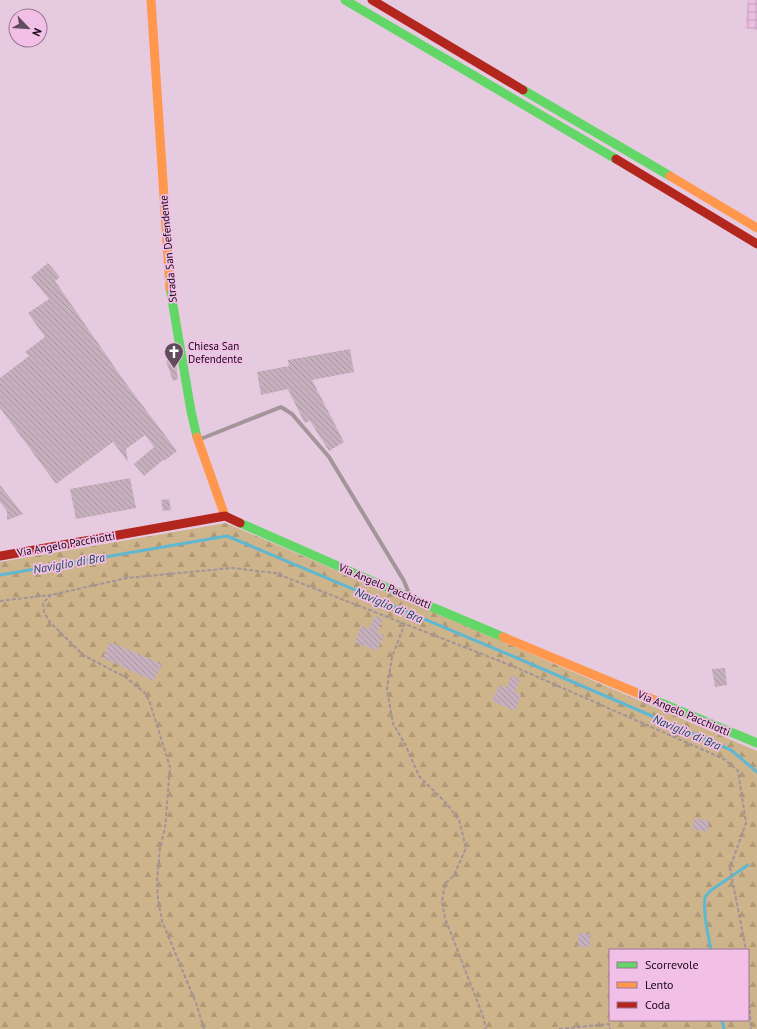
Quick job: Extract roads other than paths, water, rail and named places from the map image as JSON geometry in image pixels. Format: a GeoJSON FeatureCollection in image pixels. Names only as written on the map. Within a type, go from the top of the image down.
{"type":"FeatureCollection","features":[{"type":"Feature","properties":{"kind":"main road","name":"Strada San Defendente"},"geometry":{"type":"LineString","coordinates":[[151,0],[169,281],[191,412],[198,440],[225,516]]}},
{"type":"Feature","properties":{"kind":"main road"},"geometry":{"type":"LineString","coordinates":[[345,0],[757,244]]}},
{"type":"Feature","properties":{"kind":"main road"},"geometry":{"type":"LineString","coordinates":[[372,0],[757,228]]}},
{"type":"Feature","properties":{"kind":"main road","name":"Via Angelo Pacchiotti"},"geometry":{"type":"LineString","coordinates":[[0,556],[225,516],[411,598],[757,743]]}},
{"type":"Feature","properties":{"kind":"lane"},"geometry":{"type":"LineString","coordinates":[[198,440],[281,407],[292,414],[329,457],[404,581],[411,598]]}},
{"type":"Feature","properties":{"kind":"waterway","name":"Naviglio di Bra"},"geometry":{"type":"LineString","coordinates":[[0,575],[227,536],[731,750],[757,772]]}},
{"type":"Feature","properties":{"kind":"waterway"},"geometry":{"type":"LineString","coordinates":[[711,949],[705,917],[705,897],[710,891],[748,865]]}},
{"type":"Feature","properties":{"kind":"waterway"},"geometry":{"type":"LineString","coordinates":[[722,1021],[724,1029]]}},
{"type":"Feature","properties":{"kind":"place","name":"Chiesa San Defendente"},"geometry":{"type":"Point","coordinates":[174,369]}}]}
